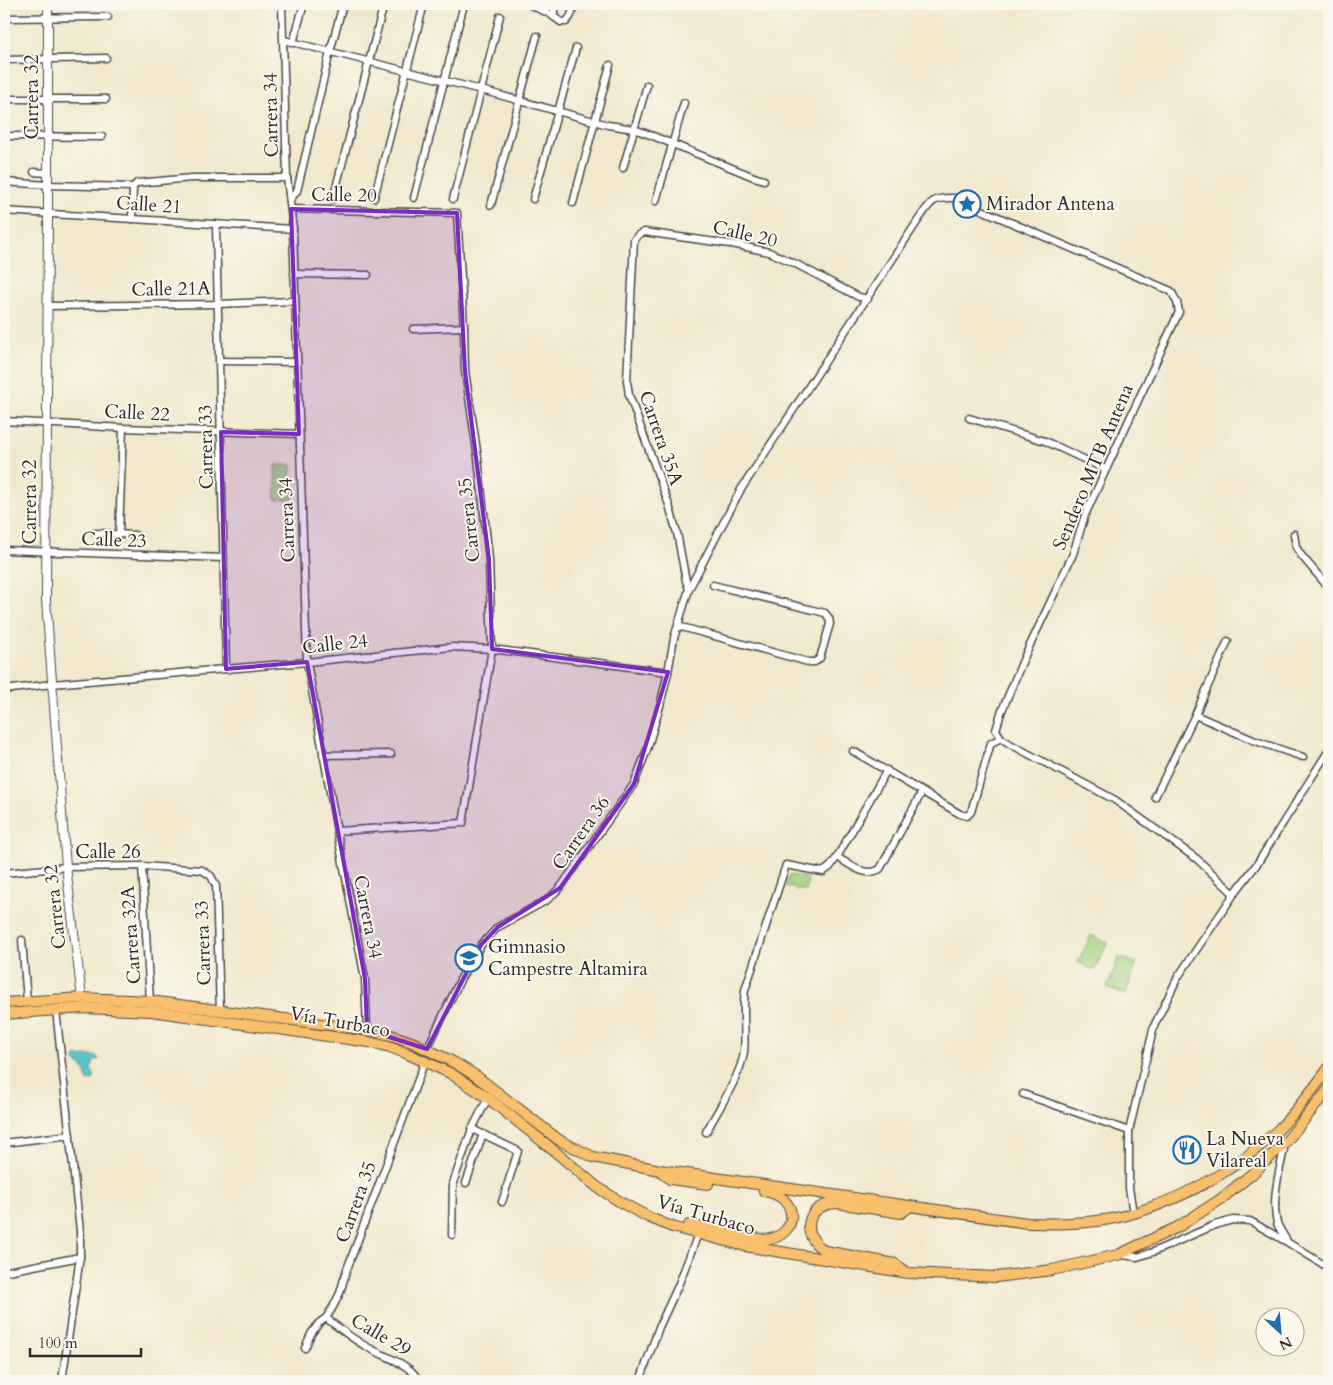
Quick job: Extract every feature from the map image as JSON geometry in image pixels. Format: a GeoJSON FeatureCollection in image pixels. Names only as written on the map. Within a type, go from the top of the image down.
{"type":"FeatureCollection","features":[{"type":"Feature","properties":{"kind":"highway","name":"Vía Turbaco"},"geometry":{"type":"LineString","coordinates":[[4,1003],[82,998],[150,1001],[368,1030],[426,1049],[455,1063],[476,1076],[559,1140],[593,1157],[660,1170],[1027,1223],[1070,1224],[1105,1220],[1169,1201],[1211,1180],[1245,1158],[1277,1130],[1296,1110],[1329,1068]]}},
{"type":"Feature","properties":{"kind":"highway","name":"Vía Turbaco"},"geometry":{"type":"LineString","coordinates":[[4,1014],[84,1008],[151,1011],[368,1042],[390,1047],[450,1073],[488,1098],[597,1187],[648,1217],[672,1227],[745,1246],[908,1273],[996,1277],[1052,1270],[1118,1255],[1178,1227],[1221,1199],[1252,1174],[1285,1143],[1329,1089]]}},
{"type":"Feature","properties":{"kind":"highway"},"geometry":{"type":"LineString","coordinates":[[660,1170],[670,1179],[772,1192],[784,1199],[790,1208],[791,1218],[788,1228],[781,1236],[775,1239],[765,1240],[691,1225],[672,1227]]}},
{"type":"Feature","properties":{"kind":"highway"},"geometry":{"type":"LineString","coordinates":[[908,1273],[895,1264],[824,1251],[811,1238],[809,1222],[813,1214],[820,1207],[828,1203],[901,1213],[909,1207]]}},
{"type":"Feature","properties":{"kind":"street","name":"Carrera 32"},"geometry":{"type":"LineString","coordinates":[[48,4],[46,600],[66,867],[82,998]]}},
{"type":"Feature","properties":{"kind":"street","name":"Carrera 34"},"geometry":{"type":"LineString","coordinates":[[282,4],[287,178],[293,229],[307,662],[336,831],[365,979],[368,1030]]}},
{"type":"Feature","properties":{"kind":"street"},"geometry":{"type":"LineString","coordinates":[[293,43],[304,4]]}},
{"type":"Feature","properties":{"kind":"street"},"geometry":{"type":"LineString","coordinates":[[290,200],[297,192],[343,4]]}},
{"type":"Feature","properties":{"kind":"street"},"geometry":{"type":"LineString","coordinates":[[333,199],[384,4]]}},
{"type":"Feature","properties":{"kind":"street"},"geometry":{"type":"LineString","coordinates":[[374,198],[424,4]]}},
{"type":"Feature","properties":{"kind":"street"},"geometry":{"type":"LineString","coordinates":[[414,198],[464,4]]}},
{"type":"Feature","properties":{"kind":"street"},"geometry":{"type":"LineString","coordinates":[[528,4],[561,22],[566,22],[571,17],[573,4]]}},
{"type":"Feature","properties":{"kind":"street"},"geometry":{"type":"LineString","coordinates":[[554,4],[554,17]]}},
{"type":"Feature","properties":{"kind":"street"},"geometry":{"type":"LineString","coordinates":[[453,199],[500,16]]}},
{"type":"Feature","properties":{"kind":"street"},"geometry":{"type":"LineString","coordinates":[[4,18],[108,17]]}},
{"type":"Feature","properties":{"kind":"street"},"geometry":{"type":"LineString","coordinates":[[490,205],[537,36]]}},
{"type":"Feature","properties":{"kind":"street"},"geometry":{"type":"LineString","coordinates":[[284,40],[634,130],[754,178],[764,180]]}},
{"type":"Feature","properties":{"kind":"street"},"geometry":{"type":"LineString","coordinates":[[533,198],[576,48]]}},
{"type":"Feature","properties":{"kind":"street"},"geometry":{"type":"LineString","coordinates":[[4,60],[106,58]]}},
{"type":"Feature","properties":{"kind":"street"},"geometry":{"type":"LineString","coordinates":[[573,203],[610,65]]}},
{"type":"Feature","properties":{"kind":"street"},"geometry":{"type":"LineString","coordinates":[[623,168],[647,85]]}},
{"type":"Feature","properties":{"kind":"street"},"geometry":{"type":"LineString","coordinates":[[4,99],[106,99]]}},
{"type":"Feature","properties":{"kind":"street"},"geometry":{"type":"LineString","coordinates":[[656,201],[684,103]]}},
{"type":"Feature","properties":{"kind":"street"},"geometry":{"type":"LineString","coordinates":[[4,136],[102,137]]}},
{"type":"Feature","properties":{"kind":"street"},"geometry":{"type":"LineString","coordinates":[[34,172],[48,173]]}},
{"type":"Feature","properties":{"kind":"street"},"geometry":{"type":"LineString","coordinates":[[4,182],[133,187],[137,183],[192,178],[287,178]]}},
{"type":"Feature","properties":{"kind":"street"},"geometry":{"type":"LineString","coordinates":[[132,219],[133,187]]}},
{"type":"Feature","properties":{"kind":"street","name":"Sendero MTB Antena"},"geometry":{"type":"LineString","coordinates":[[689,589],[740,491],[931,202],[941,198],[954,198],[1171,291],[1177,302],[1179,312],[1085,515],[1073,554],[1023,660],[996,730],[1001,738]]}},
{"type":"Feature","properties":{"kind":"street","name":"Calle 20"},"geometry":{"type":"LineString","coordinates":[[291,209],[457,213]]}},
{"type":"Feature","properties":{"kind":"street","name":"Calle 21"},"geometry":{"type":"LineString","coordinates":[[4,211],[293,229]]}},
{"type":"Feature","properties":{"kind":"street","name":"Carrera 35"},"geometry":{"type":"LineString","coordinates":[[336,831],[463,823],[492,649],[489,559],[478,458],[465,371],[457,213]]}},
{"type":"Feature","properties":{"kind":"street","name":"Carrera 33"},"geometry":{"type":"LineString","coordinates":[[216,225],[226,669]]}},
{"type":"Feature","properties":{"kind":"street","name":"Calle 20"},"geometry":{"type":"LineString","coordinates":[[638,235],[644,232],[737,244],[769,252],[859,297],[868,299]]}},
{"type":"Feature","properties":{"kind":"street","name":"Carrera 35A"},"geometry":{"type":"LineString","coordinates":[[638,235],[634,240],[627,381],[629,395],[669,505],[689,589]]}},
{"type":"Feature","properties":{"kind":"street"},"geometry":{"type":"LineString","coordinates":[[294,274],[368,275]]}},
{"type":"Feature","properties":{"kind":"street","name":"Calle 21A"},"geometry":{"type":"LineString","coordinates":[[47,306],[295,301]]}},
{"type":"Feature","properties":{"kind":"street"},"geometry":{"type":"LineString","coordinates":[[413,329],[464,327]]}},
{"type":"Feature","properties":{"kind":"street"},"geometry":{"type":"LineString","coordinates":[[219,361],[297,362]]}},
{"type":"Feature","properties":{"kind":"street"},"geometry":{"type":"LineString","coordinates":[[969,418],[1045,441],[1106,469]]}},
{"type":"Feature","properties":{"kind":"street","name":"Calle 22"},"geometry":{"type":"LineString","coordinates":[[4,421],[123,428],[299,434]]}},
{"type":"Feature","properties":{"kind":"street"},"geometry":{"type":"LineString","coordinates":[[119,534],[123,428]]}},
{"type":"Feature","properties":{"kind":"street"},"geometry":{"type":"LineString","coordinates":[[96,532],[135,535]]}},
{"type":"Feature","properties":{"kind":"street"},"geometry":{"type":"LineString","coordinates":[[1294,534],[1296,547],[1301,555],[1329,588]]}},
{"type":"Feature","properties":{"kind":"street","name":"Calle 23"},"geometry":{"type":"LineString","coordinates":[[4,550],[224,558]]}},
{"type":"Feature","properties":{"kind":"street"},"geometry":{"type":"LineString","coordinates":[[678,626],[808,662],[815,662],[820,658],[830,624],[826,613],[713,585]]}},
{"type":"Feature","properties":{"kind":"street","name":"Carrera 36"},"geometry":{"type":"LineString","coordinates":[[426,1049],[461,978],[481,945],[498,927],[547,900],[560,888],[634,784],[647,750],[668,672],[674,638],[689,589]]}},
{"type":"Feature","properties":{"kind":"street"},"geometry":{"type":"LineString","coordinates":[[1155,797],[1228,642]]}},
{"type":"Feature","properties":{"kind":"street","name":"Calle 24"},"geometry":{"type":"LineString","coordinates":[[4,690],[52,684],[307,662],[452,646],[492,649],[668,672]]}},
{"type":"Feature","properties":{"kind":"street"},"geometry":{"type":"LineString","coordinates":[[1195,715],[1253,740],[1303,758]]}},
{"type":"Feature","properties":{"kind":"street"},"geometry":{"type":"LineString","coordinates":[[853,751],[960,814],[967,816],[970,812],[991,743],[1001,738],[1115,800],[1197,859],[1234,894]]}},
{"type":"Feature","properties":{"kind":"street"},"geometry":{"type":"LineString","coordinates":[[1133,1213],[1129,1188],[1129,1131],[1154,1026],[1178,977],[1234,894],[1257,864],[1329,750]]}},
{"type":"Feature","properties":{"kind":"street"},"geometry":{"type":"LineString","coordinates":[[323,755],[390,754]]}},
{"type":"Feature","properties":{"kind":"street"},"geometry":{"type":"LineString","coordinates":[[706,1132],[741,1065],[744,1051],[743,1004],[745,990],[786,865],[823,872],[830,867],[887,770]]}},
{"type":"Feature","properties":{"kind":"street"},"geometry":{"type":"LineString","coordinates":[[837,857],[866,873],[874,873],[880,869],[922,792]]}},
{"type":"Feature","properties":{"kind":"street","name":"Calle 26"},"geometry":{"type":"LineString","coordinates":[[4,873],[66,867],[142,866],[202,870],[210,876]]}},
{"type":"Feature","properties":{"kind":"street","name":"Carrera 32A"},"geometry":{"type":"LineString","coordinates":[[142,866],[150,1001]]}},
{"type":"Feature","properties":{"kind":"street","name":"Carrera 33"},"geometry":{"type":"LineString","coordinates":[[210,876],[216,886],[220,1011]]}},
{"type":"Feature","properties":{"kind":"street"},"geometry":{"type":"LineString","coordinates":[[22,940],[27,1001]]}},
{"type":"Feature","properties":{"kind":"street"},"geometry":{"type":"LineString","coordinates":[[56,1010],[80,1231],[80,1257],[62,1381]]}},
{"type":"Feature","properties":{"kind":"street","name":"Carrera 35"},"geometry":{"type":"LineString","coordinates":[[305,1348],[311,1334],[319,1323],[326,1318],[340,1293],[346,1272],[425,1061]]}},
{"type":"Feature","properties":{"kind":"street"},"geometry":{"type":"LineString","coordinates":[[1023,1094],[1129,1131]]}},
{"type":"Feature","properties":{"kind":"street"},"geometry":{"type":"LineString","coordinates":[[452,1235],[453,1183],[472,1129],[488,1098]]}},
{"type":"Feature","properties":{"kind":"street"},"geometry":{"type":"LineString","coordinates":[[472,1129],[518,1151],[502,1202]]}},
{"type":"Feature","properties":{"kind":"street"},"geometry":{"type":"LineString","coordinates":[[466,1183],[483,1134]]}},
{"type":"Feature","properties":{"kind":"street"},"geometry":{"type":"LineString","coordinates":[[4,1143],[70,1135]]}},
{"type":"Feature","properties":{"kind":"street"},"geometry":{"type":"LineString","coordinates":[[1285,1143],[1274,1205],[1278,1225],[1287,1242]]}},
{"type":"Feature","properties":{"kind":"street"},"geometry":{"type":"LineString","coordinates":[[1118,1255],[1136,1257],[1154,1252],[1215,1225],[1233,1220],[1250,1221],[1329,1268]]}},
{"type":"Feature","properties":{"kind":"street"},"geometry":{"type":"LineString","coordinates":[[640,1381],[659,1327],[678,1286],[698,1234]]}},
{"type":"Feature","properties":{"kind":"street"},"geometry":{"type":"LineString","coordinates":[[8,1271],[80,1257]]}},
{"type":"Feature","properties":{"kind":"street","name":"Calle 29"},"geometry":{"type":"LineString","coordinates":[[326,1318],[339,1329],[370,1349],[409,1369],[419,1381]]}},
{"type":"Feature","properties":{"kind":"highlighted area"},"geometry":{"type":"Polygon","coordinates":[[[291,209],[457,213],[465,371],[489,559],[492,649],[668,672],[634,784],[560,888],[498,927],[481,945],[427,1049],[367,1030],[365,979],[307,662],[226,669],[221,432],[299,434],[291,209]]]}},
{"type":"Feature","properties":{"kind":"green space"},"geometry":{"type":"Polygon","coordinates":[[[275,465],[292,465],[293,499],[276,500],[275,465]]]}},
{"type":"Feature","properties":{"kind":"green space"},"geometry":{"type":"Polygon","coordinates":[[[789,875],[808,878],[806,891],[786,887],[789,875]]]}},
{"type":"Feature","properties":{"kind":"green space"},"geometry":{"type":"Polygon","coordinates":[[[1091,935],[1108,943],[1094,970],[1078,962],[1091,935]]]}},
{"type":"Feature","properties":{"kind":"green space"},"geometry":{"type":"Polygon","coordinates":[[[1119,957],[1137,963],[1125,995],[1107,988],[1119,957]]]}},
{"type":"Feature","properties":{"kind":"water"},"geometry":{"type":"Polygon","coordinates":[[[76,1057],[99,1058],[94,1061],[91,1070],[94,1074],[94,1079],[91,1081],[87,1080],[86,1072],[75,1061],[76,1057]]]}},
{"type":"Feature","properties":{"kind":"place","name":"Mirador Antena"},"geometry":{"type":"Point","coordinates":[967,204]}},
{"type":"Feature","properties":{"kind":"place","name":"Gimnasio Campestre Altamira"},"geometry":{"type":"Point","coordinates":[469,958]}},
{"type":"Feature","properties":{"kind":"place","name":"La Nueva Vilareal"},"geometry":{"type":"Point","coordinates":[1187,1150]}}]}
